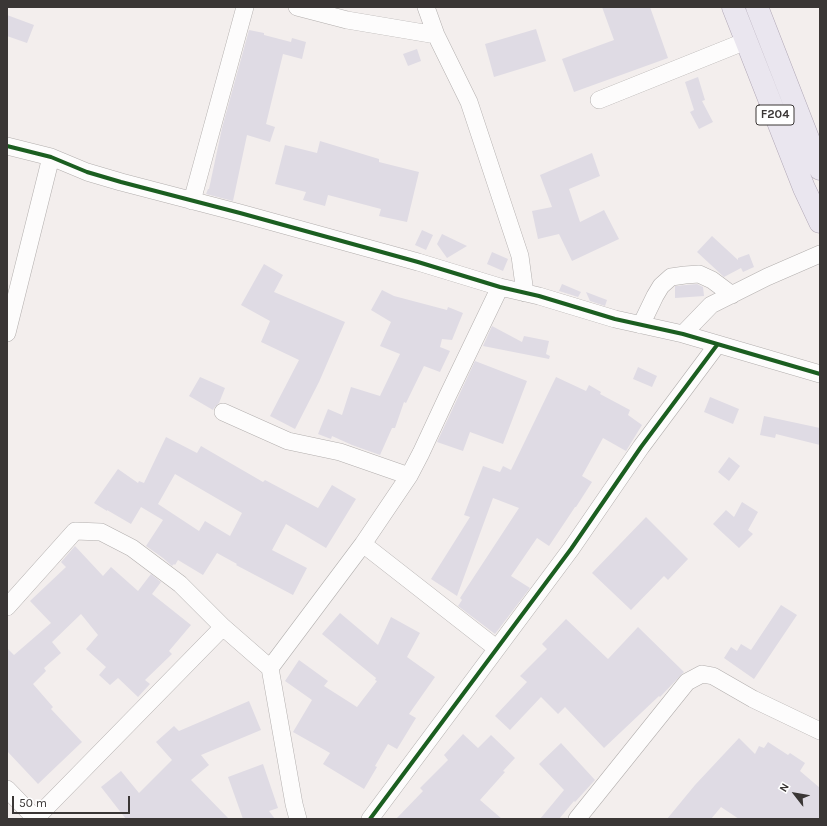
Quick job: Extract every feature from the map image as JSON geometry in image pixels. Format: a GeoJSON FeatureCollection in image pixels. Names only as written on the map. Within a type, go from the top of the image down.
{"type":"FeatureCollection","features":[{"type":"Feature","properties":{"kind":"main road","name":"F204"},"geometry":{"type":"LineString","coordinates":[[733,7],[804,188],[820,222]]}},
{"type":"Feature","properties":{"kind":"main road","name":"F204"},"geometry":{"type":"LineString","coordinates":[[757,7],[820,169]]}},
{"type":"Feature","properties":{"kind":"street"},"geometry":{"type":"LineString","coordinates":[[192,201],[245,7]]}},
{"type":"Feature","properties":{"kind":"street"},"geometry":{"type":"LineString","coordinates":[[297,7],[347,20],[436,35]]}},
{"type":"Feature","properties":{"kind":"street"},"geometry":{"type":"LineString","coordinates":[[426,7],[436,35],[469,102],[520,256],[525,293]]}},
{"type":"Feature","properties":{"kind":"street"},"geometry":{"type":"LineString","coordinates":[[599,100],[746,41]]}},
{"type":"Feature","properties":{"kind":"street"},"geometry":{"type":"LineString","coordinates":[[7,146],[50,157],[87,172],[411,260],[500,287],[615,319],[683,334],[820,374]]}},
{"type":"Feature","properties":{"kind":"street"},"geometry":{"type":"LineString","coordinates":[[7,333],[12,286],[50,157]]}},
{"type":"Feature","properties":{"kind":"street"},"geometry":{"type":"LineString","coordinates":[[683,334],[711,305],[767,277],[820,254]]}},
{"type":"Feature","properties":{"kind":"street"},"geometry":{"type":"LineString","coordinates":[[642,324],[655,296],[662,286],[671,278],[700,274],[712,280],[732,295]]}},
{"type":"Feature","properties":{"kind":"street"},"geometry":{"type":"LineString","coordinates":[[270,668],[363,544],[409,476],[500,287]]}},
{"type":"Feature","properties":{"kind":"street"},"geometry":{"type":"LineString","coordinates":[[370,819],[571,548],[641,446],[717,345]]}},
{"type":"Feature","properties":{"kind":"street"},"geometry":{"type":"LineString","coordinates":[[224,412],[288,441],[340,452],[409,476]]}},
{"type":"Feature","properties":{"kind":"street"},"geometry":{"type":"LineString","coordinates":[[7,607],[75,531],[101,532],[132,548],[180,584],[223,627],[270,668],[298,819]]}},
{"type":"Feature","properties":{"kind":"street"},"geometry":{"type":"LineString","coordinates":[[363,544],[496,648]]}},
{"type":"Feature","properties":{"kind":"street"},"geometry":{"type":"LineString","coordinates":[[7,789],[36,819],[223,627]]}},
{"type":"Feature","properties":{"kind":"street"},"geometry":{"type":"LineString","coordinates":[[584,817],[687,682],[702,674],[713,676],[753,699],[820,731]]}},
{"type":"Feature","properties":{"kind":"building"},"geometry":{"type":"Polygon","coordinates":[[[602,7],[650,7],[668,58],[574,92],[562,59],[614,40],[602,7]]]}},
{"type":"Feature","properties":{"kind":"building"},"geometry":{"type":"Polygon","coordinates":[[[7,15],[34,25],[27,43],[7,36],[7,15]]]}},
{"type":"Feature","properties":{"kind":"building"},"geometry":{"type":"Polygon","coordinates":[[[536,29],[546,61],[494,77],[485,44],[536,29]]]}},
{"type":"Feature","properties":{"kind":"building"},"geometry":{"type":"Polygon","coordinates":[[[249,30],[264,33],[264,35],[291,42],[292,38],[306,42],[302,59],[283,54],[266,124],[275,127],[270,142],[247,135],[233,201],[206,194],[209,189],[222,128],[249,30]]]}},
{"type":"Feature","properties":{"kind":"building"},"geometry":{"type":"Polygon","coordinates":[[[417,49],[421,61],[408,66],[403,54],[417,49]]]}},
{"type":"Feature","properties":{"kind":"building"},"geometry":{"type":"Polygon","coordinates":[[[698,77],[705,100],[702,101],[713,122],[699,129],[690,112],[694,110],[685,82],[698,77]]]}},
{"type":"Feature","properties":{"kind":"building"},"geometry":{"type":"Polygon","coordinates":[[[320,141],[379,159],[379,162],[419,172],[407,222],[379,216],[381,209],[328,195],[325,206],[303,200],[306,192],[275,184],[285,145],[317,153],[320,141]]]}},
{"type":"Feature","properties":{"kind":"building"},"geometry":{"type":"Polygon","coordinates":[[[592,153],[600,176],[569,189],[580,222],[604,210],[619,239],[572,261],[559,234],[538,239],[532,211],[552,207],[540,175],[592,153]]]}},
{"type":"Feature","properties":{"kind":"building"},"geometry":{"type":"Polygon","coordinates":[[[422,230],[433,235],[426,250],[415,245],[422,230]]]}},
{"type":"Feature","properties":{"kind":"building"},"geometry":{"type":"Polygon","coordinates":[[[442,234],[467,246],[447,258],[437,244],[442,234]]]}},
{"type":"Feature","properties":{"kind":"building"},"geometry":{"type":"Polygon","coordinates":[[[712,236],[738,260],[738,258],[749,254],[754,267],[743,272],[741,268],[724,277],[697,252],[712,236]]]}},
{"type":"Feature","properties":{"kind":"building"},"geometry":{"type":"Polygon","coordinates":[[[492,252],[508,259],[503,271],[487,264],[492,252]]]}},
{"type":"Feature","properties":{"kind":"building"},"geometry":{"type":"Polygon","coordinates":[[[264,264],[283,275],[274,292],[345,322],[319,382],[295,429],[270,416],[299,360],[261,342],[270,321],[241,305],[264,264]]]}},
{"type":"Feature","properties":{"kind":"building"},"geometry":{"type":"Polygon","coordinates":[[[562,284],[581,292],[578,297],[559,291],[562,284]]]}},
{"type":"Feature","properties":{"kind":"building"},"geometry":{"type":"Polygon","coordinates":[[[697,284],[703,287],[704,296],[675,298],[675,286],[697,284]]]}},
{"type":"Feature","properties":{"kind":"building"},"geometry":{"type":"Polygon","coordinates":[[[382,290],[394,296],[447,310],[448,307],[463,313],[452,340],[442,339],[440,347],[450,351],[440,372],[424,366],[406,403],[404,402],[395,428],[392,428],[380,455],[332,436],[331,439],[318,434],[328,409],[342,415],[351,387],[380,396],[400,354],[380,346],[391,322],[371,310],[382,290]]]}},
{"type":"Feature","properties":{"kind":"building"},"geometry":{"type":"Polygon","coordinates":[[[586,292],[607,300],[605,306],[590,301],[586,292]]]}},
{"type":"Feature","properties":{"kind":"building"},"geometry":{"type":"Polygon","coordinates":[[[492,326],[522,342],[524,336],[549,341],[546,354],[550,356],[549,359],[483,346],[492,326]]]}},
{"type":"Feature","properties":{"kind":"building"},"geometry":{"type":"Polygon","coordinates":[[[475,361],[527,381],[503,444],[470,432],[463,451],[437,442],[475,361]]]}},
{"type":"Feature","properties":{"kind":"building"},"geometry":{"type":"Polygon","coordinates":[[[638,367],[657,376],[652,387],[633,379],[638,367]]]}},
{"type":"Feature","properties":{"kind":"building"},"geometry":{"type":"Polygon","coordinates":[[[200,377],[225,388],[219,403],[213,410],[189,396],[200,377]]]}},
{"type":"Feature","properties":{"kind":"building"},"geometry":{"type":"Polygon","coordinates":[[[556,377],[586,391],[589,385],[601,392],[600,394],[630,410],[628,415],[642,425],[626,451],[603,438],[582,476],[592,482],[576,507],[549,546],[537,538],[511,576],[530,588],[495,634],[458,606],[462,600],[460,598],[519,508],[493,498],[457,596],[431,579],[470,517],[464,515],[483,466],[500,472],[503,466],[511,470],[556,377]]]}},
{"type":"Feature","properties":{"kind":"building"},"geometry":{"type":"Polygon","coordinates":[[[710,397],[739,409],[733,424],[704,412],[710,397]]]}},
{"type":"Feature","properties":{"kind":"building"},"geometry":{"type":"Polygon","coordinates":[[[764,416],[820,428],[820,445],[776,434],[775,438],[760,435],[764,416]]]}},
{"type":"Feature","properties":{"kind":"building"},"geometry":{"type":"Polygon","coordinates":[[[166,437],[197,453],[201,446],[263,482],[265,480],[318,508],[332,485],[356,499],[326,548],[286,524],[272,550],[307,568],[293,595],[236,565],[237,564],[217,553],[203,575],[178,560],[175,565],[174,564],[172,566],[146,546],[163,520],[141,507],[131,524],[94,503],[118,469],[138,483],[139,481],[144,483],[166,437]],[[175,474],[158,504],[199,531],[205,521],[230,536],[242,513],[175,474]]]}},
{"type":"Feature","properties":{"kind":"building"},"geometry":{"type":"Polygon","coordinates":[[[729,457],[740,466],[729,481],[718,472],[729,457]]]}},
{"type":"Feature","properties":{"kind":"building"},"geometry":{"type":"Polygon","coordinates":[[[742,502],[758,512],[748,530],[753,534],[739,548],[713,524],[726,510],[734,517],[742,502]]]}},
{"type":"Feature","properties":{"kind":"building"},"geometry":{"type":"Polygon","coordinates":[[[646,517],[688,559],[668,580],[664,576],[631,610],[592,573],[646,517]]]}},
{"type":"Feature","properties":{"kind":"building"},"geometry":{"type":"Polygon","coordinates":[[[75,546],[103,576],[111,567],[138,591],[151,574],[161,582],[152,594],[191,625],[169,651],[172,654],[145,680],[150,684],[138,697],[118,678],[110,685],[99,675],[106,667],[86,649],[98,635],[81,614],[52,642],[61,653],[44,668],[46,671],[33,684],[53,707],[51,709],[82,742],[38,784],[7,751],[7,648],[14,655],[51,623],[30,601],[66,567],[61,562],[75,546]]]}},
{"type":"Feature","properties":{"kind":"building"},"geometry":{"type":"Polygon","coordinates":[[[781,605],[797,615],[754,679],[724,658],[731,647],[737,651],[741,644],[751,650],[781,605]]]}},
{"type":"Feature","properties":{"kind":"building"},"geometry":{"type":"Polygon","coordinates":[[[340,613],[378,645],[391,617],[420,633],[407,657],[435,677],[409,714],[416,718],[397,749],[388,744],[364,789],[323,764],[330,753],[293,732],[312,700],[285,681],[299,660],[328,681],[324,686],[357,707],[377,681],[375,680],[376,678],[322,634],[340,613]]]}},
{"type":"Feature","properties":{"kind":"building"},"geometry":{"type":"Polygon","coordinates":[[[566,619],[608,659],[638,627],[684,672],[660,697],[659,696],[604,748],[565,707],[558,714],[541,697],[510,730],[495,716],[527,682],[520,676],[547,649],[542,644],[566,619]]]}},
{"type":"Feature","properties":{"kind":"building"},"geometry":{"type":"Polygon","coordinates":[[[249,701],[261,730],[201,755],[209,765],[191,780],[229,819],[126,819],[101,787],[121,771],[139,793],[172,760],[156,742],[174,726],[179,731],[249,701]]]}},
{"type":"Feature","properties":{"kind":"building"},"geometry":{"type":"Polygon","coordinates":[[[463,734],[478,748],[491,735],[515,758],[503,771],[505,772],[480,800],[502,819],[396,819],[423,791],[420,788],[448,760],[444,755],[463,734]]]}},
{"type":"Feature","properties":{"kind":"building"},"geometry":{"type":"Polygon","coordinates":[[[739,738],[755,754],[759,746],[764,748],[768,742],[788,755],[790,753],[805,763],[800,771],[820,788],[820,819],[739,819],[721,807],[711,819],[667,819],[695,785],[739,738]]]}},
{"type":"Feature","properties":{"kind":"building"},"geometry":{"type":"Polygon","coordinates":[[[561,743],[595,780],[559,819],[540,819],[564,790],[539,764],[561,743]]]}},
{"type":"Feature","properties":{"kind":"building"},"geometry":{"type":"Polygon","coordinates":[[[263,764],[278,808],[269,811],[275,819],[243,819],[228,777],[263,764]]]}},
{"type":"Feature","properties":{"kind":"cycle path"},"geometry":{"type":"LineString","coordinates":[[7,146],[51,157],[87,172],[121,182],[418,262],[500,287],[539,296],[615,319],[683,334],[820,374]]}},
{"type":"Feature","properties":{"kind":"cycle path"},"geometry":{"type":"LineString","coordinates":[[370,819],[571,549],[641,447],[717,345]]}}]}
